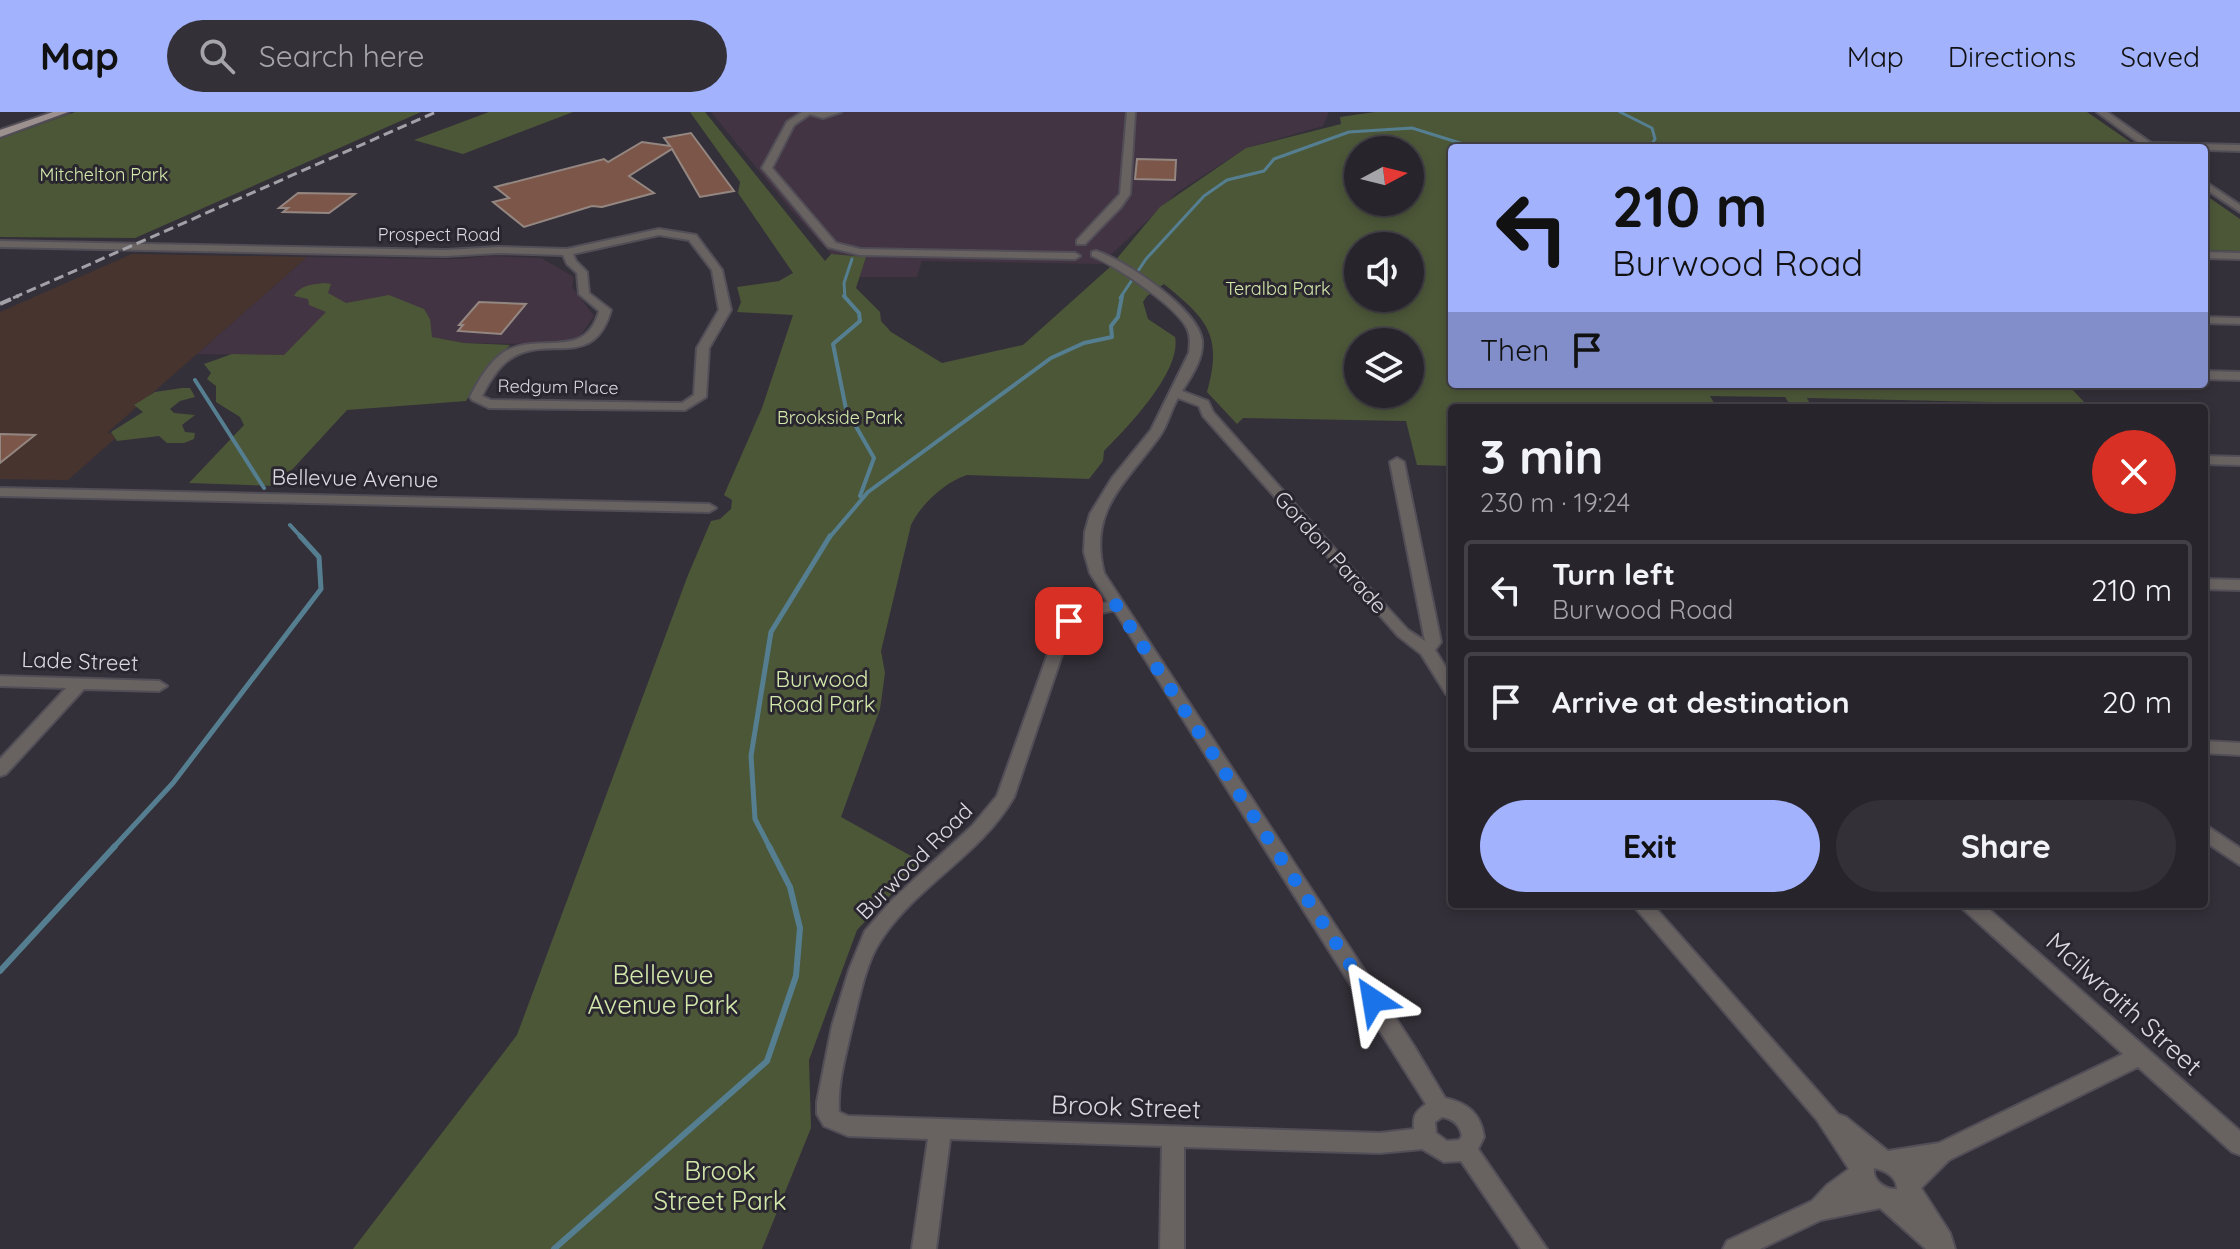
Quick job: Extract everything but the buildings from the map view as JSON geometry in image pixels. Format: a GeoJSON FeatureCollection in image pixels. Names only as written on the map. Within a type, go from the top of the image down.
{"type":"FeatureCollection","features":[{"type":"Feature","properties":{"kind":"main road"},"geometry":{"type":"LineString","coordinates":[[0,132],[48,112]]}},
{"type":"Feature","properties":{"kind":"main road"},"geometry":{"type":"LineString","coordinates":[[0,132],[63,112]]}},
{"type":"Feature","properties":{"kind":"street"},"geometry":{"type":"LineString","coordinates":[[837,112],[813,113],[791,128],[767,168],[834,247],[860,252],[1031,255],[1096,249]]}},
{"type":"Feature","properties":{"kind":"street"},"geometry":{"type":"LineString","coordinates":[[1071,252],[1125,194],[1131,112]]}},
{"type":"Feature","properties":{"kind":"street"},"geometry":{"type":"LineString","coordinates":[[2101,112],[2147,144]]}},
{"type":"Feature","properties":{"kind":"street"},"geometry":{"type":"LineString","coordinates":[[2208,148],[2240,148]]}},
{"type":"Feature","properties":{"kind":"street"},"geometry":{"type":"LineString","coordinates":[[2208,187],[2240,209]]}},
{"type":"Feature","properties":{"kind":"street"},"geometry":{"type":"LineString","coordinates":[[1094,228],[1098,232],[1096,249]]}},
{"type":"Feature","properties":{"kind":"street","name":"Prospect Road"},"geometry":{"type":"LineString","coordinates":[[0,244],[446,253],[498,250],[567,252],[646,233],[672,232],[692,237],[717,270],[725,310],[703,348],[702,392],[695,402]]}},
{"type":"Feature","properties":{"kind":"street"},"geometry":{"type":"LineString","coordinates":[[1081,242],[1096,249],[1160,295],[1189,323],[1197,342],[1193,364],[1170,400],[1158,430],[1131,460],[1098,511],[1089,538],[1097,573],[1399,1040],[1439,1107]]}},
{"type":"Feature","properties":{"kind":"street","name":"Redgum Place"},"geometry":{"type":"LineString","coordinates":[[567,252],[571,262],[582,272],[580,285],[584,294],[605,310],[603,320],[591,337],[583,342],[567,347],[521,349],[507,355],[476,397],[489,404],[675,407],[695,402]]}},
{"type":"Feature","properties":{"kind":"street"},"geometry":{"type":"LineString","coordinates":[[2208,255],[2240,256]]}},
{"type":"Feature","properties":{"kind":"street"},"geometry":{"type":"LineString","coordinates":[[2208,320],[2240,321]]}},
{"type":"Feature","properties":{"kind":"street"},"geometry":{"type":"LineString","coordinates":[[2222,321],[2240,336]]}},
{"type":"Feature","properties":{"kind":"street"},"geometry":{"type":"LineString","coordinates":[[2208,375],[2240,376]]}},
{"type":"Feature","properties":{"kind":"street","name":"Gordon Parade"},"geometry":{"type":"LineString","coordinates":[[1170,400],[1207,413],[1403,633],[1427,650],[1448,684]]}},
{"type":"Feature","properties":{"kind":"street"},"geometry":{"type":"LineString","coordinates":[[2208,460],[2240,461]]}},
{"type":"Feature","properties":{"kind":"street"},"geometry":{"type":"LineString","coordinates":[[1397,462],[1433,642],[1427,650]]}},
{"type":"Feature","properties":{"kind":"street","name":"Bellevue Avenue"},"geometry":{"type":"LineString","coordinates":[[0,492],[709,508]]}},
{"type":"Feature","properties":{"kind":"street"},"geometry":{"type":"LineString","coordinates":[[2208,584],[2240,585]]}},
{"type":"Feature","properties":{"kind":"street","name":"Burwood Road"},"geometry":{"type":"LineString","coordinates":[[829,1116],[827,1108],[831,1077],[864,950],[882,923],[993,816],[1005,797],[1064,626],[1081,614],[1116,605]]}},
{"type":"Feature","properties":{"kind":"street","name":"Lade Street"},"geometry":{"type":"LineString","coordinates":[[0,681],[159,686]]}},
{"type":"Feature","properties":{"kind":"street"},"geometry":{"type":"LineString","coordinates":[[0,770],[80,683]]}},
{"type":"Feature","properties":{"kind":"street"},"geometry":{"type":"LineString","coordinates":[[2208,747],[2240,749]]}},
{"type":"Feature","properties":{"kind":"street"},"geometry":{"type":"LineString","coordinates":[[2208,834],[2240,858]]}},
{"type":"Feature","properties":{"kind":"street"},"geometry":{"type":"LineString","coordinates":[[1645,908],[1873,1166],[1902,1171],[1897,1193]]}},
{"type":"Feature","properties":{"kind":"street","name":"Mcilwraith Street"},"geometry":{"type":"LineString","coordinates":[[1974,908],[2240,1145]]}},
{"type":"Feature","properties":{"kind":"street"},"geometry":{"type":"LineString","coordinates":[[1819,1209],[1835,1193],[1873,1166],[1941,1153],[2140,1056]]}},
{"type":"Feature","properties":{"kind":"street"},"geometry":{"type":"LineString","coordinates":[[1439,1107],[1456,1110],[1470,1121],[1473,1137],[1466,1150],[1444,1152],[1425,1138],[1424,1118],[1439,1107]]}},
{"type":"Feature","properties":{"kind":"street","name":"Brook Street"},"geometry":{"type":"LineString","coordinates":[[829,1116],[834,1123],[848,1126],[1380,1143],[1425,1138]]}},
{"type":"Feature","properties":{"kind":"street"},"geometry":{"type":"LineString","coordinates":[[924,1249],[941,1128]]}},
{"type":"Feature","properties":{"kind":"street"},"geometry":{"type":"LineString","coordinates":[[1172,1249],[1173,1136]]}},
{"type":"Feature","properties":{"kind":"street"},"geometry":{"type":"LineString","coordinates":[[1466,1150],[1535,1249]]}},
{"type":"Feature","properties":{"kind":"street"},"geometry":{"type":"LineString","coordinates":[[1735,1249],[1819,1209],[1897,1193],[1941,1153]]}},
{"type":"Feature","properties":{"kind":"street"},"geometry":{"type":"LineString","coordinates":[[1873,1166],[1868,1187],[1897,1193],[1945,1249]]}},
{"type":"Feature","properties":{"kind":"shaded area"},"geometry":{"type":"Polygon","coordinates":[[[711,112],[1329,112],[1323,126],[1246,148],[1178,192],[1101,264],[922,261],[917,277],[859,277],[866,257],[831,254],[711,112]]]}},
{"type":"Feature","properties":{"kind":"shaded area"},"geometry":{"type":"Polygon","coordinates":[[[132,254],[307,257],[107,433],[120,434],[68,480],[0,479],[0,312],[132,254]]]}},
{"type":"Feature","properties":{"kind":"shaded area"},"geometry":{"type":"Polygon","coordinates":[[[488,256],[541,258],[574,277],[572,287],[594,316],[578,339],[536,344],[464,343],[323,317],[284,355],[197,354],[307,257],[458,259],[488,256]]]}},
{"type":"Feature","properties":{"kind":"green space","name":"Mitchelton Park"},"geometry":{"type":"Polygon","coordinates":[[[75,112],[421,112],[135,238],[0,237],[0,139],[75,112]]]}},
{"type":"Feature","properties":{"kind":"green space"},"geometry":{"type":"Polygon","coordinates":[[[489,112],[573,112],[463,154],[414,140],[489,112]]]}},
{"type":"Feature","properties":{"kind":"green space"},"geometry":{"type":"Polygon","coordinates":[[[690,112],[705,112],[825,261],[831,254],[866,257],[856,288],[880,312],[881,321],[891,332],[942,363],[1023,345],[1109,268],[1160,207],[1246,148],[1341,124],[1340,117],[1375,112],[2087,112],[2133,144],[1448,144],[1448,388],[2071,388],[2086,404],[1807,398],[1810,404],[1789,404],[1785,397],[1710,396],[1715,404],[1448,404],[1448,466],[1417,465],[1406,421],[1243,418],[1237,424],[1207,392],[1213,356],[1208,330],[1191,308],[1164,284],[1143,302],[1148,319],[1175,337],[1170,366],[1151,398],[1104,451],[1103,461],[1089,479],[967,475],[934,495],[911,525],[881,651],[885,673],[880,709],[841,817],[922,862],[857,930],[809,1060],[811,1128],[762,1249],[353,1249],[517,1035],[688,575],[711,521],[720,519],[731,509],[732,500],[724,495],[762,408],[793,315],[737,312],[741,302],[737,287],[779,281],[793,273],[738,193],[740,182],[690,112]]]}},
{"type":"Feature","properties":{"kind":"green space"},"geometry":{"type":"Polygon","coordinates":[[[2208,197],[2240,219],[2240,251],[2208,250],[2208,197]]]}},
{"type":"Feature","properties":{"kind":"green space"},"geometry":{"type":"Polygon","coordinates":[[[331,284],[328,293],[346,303],[389,295],[424,309],[430,319],[432,337],[464,343],[510,345],[481,375],[466,401],[347,410],[277,486],[189,483],[244,425],[240,417],[216,402],[216,386],[207,379],[211,373],[204,364],[232,354],[284,355],[326,312],[309,305],[308,299],[294,296],[304,287],[331,284]]]}},
{"type":"Feature","properties":{"kind":"green space"},"geometry":{"type":"Polygon","coordinates":[[[190,388],[195,397],[180,401],[170,409],[174,413],[195,415],[182,425],[185,432],[195,433],[194,439],[184,443],[167,443],[159,436],[117,441],[111,432],[143,412],[134,405],[155,392],[190,388]]]}},
{"type":"Feature","properties":{"kind":"waterway"},"geometry":{"type":"LineString","coordinates":[[1620,112],[1652,128],[1655,139],[1652,144]]}},
{"type":"Feature","properties":{"kind":"waterway"},"geometry":{"type":"LineString","coordinates":[[1120,298],[1146,259],[1204,196],[1227,180],[1264,171],[1274,159],[1349,132],[1412,128],[1463,144]]}},
{"type":"Feature","properties":{"kind":"waterway"},"geometry":{"type":"LineString","coordinates":[[845,297],[844,283],[852,259]]}},
{"type":"Feature","properties":{"kind":"waterway"},"geometry":{"type":"LineString","coordinates":[[829,538],[868,492],[1051,358],[1084,343],[1112,337],[1111,326],[1118,317],[1122,296]]}},
{"type":"Feature","properties":{"kind":"waterway"},"geometry":{"type":"LineString","coordinates":[[845,297],[859,313],[860,321],[833,344],[846,409],[874,458],[860,496]]}},
{"type":"Feature","properties":{"kind":"waterway"},"geometry":{"type":"LineString","coordinates":[[195,380],[264,488]]}},
{"type":"Feature","properties":{"kind":"waterway"},"geometry":{"type":"LineString","coordinates":[[290,525],[302,538]]}},
{"type":"Feature","properties":{"kind":"waterway"},"geometry":{"type":"LineString","coordinates":[[113,848],[173,783],[321,589],[319,557],[300,536]]}},
{"type":"Feature","properties":{"kind":"waterway"},"geometry":{"type":"LineString","coordinates":[[770,848],[755,819],[751,756],[771,632],[830,536]]}},
{"type":"Feature","properties":{"kind":"waterway"},"geometry":{"type":"LineString","coordinates":[[0,971],[115,846]]}},
{"type":"Feature","properties":{"kind":"waterway"},"geometry":{"type":"LineString","coordinates":[[554,1249],[767,1061],[796,976],[800,928],[790,887],[769,846]]}},
{"type":"Feature","properties":{"kind":"railway"},"geometry":{"type":"LineString","coordinates":[[13,298],[436,112]]}},
{"type":"Feature","properties":{"kind":"railway"},"geometry":{"type":"LineString","coordinates":[[0,304],[18,296]]}},
{"type":"Feature","properties":{"kind":"route"},"geometry":{"type":"LineString","coordinates":[[1069,621],[1081,614],[1116,605],[1373,1000]]}},
{"type":"Feature","properties":{"kind":"park label","name":"Teralba Park"},"geometry":{"type":"Point","coordinates":[1278,289]}},
{"type":"Feature","properties":{"kind":"park label","name":"Brookside Park"},"geometry":{"type":"Point","coordinates":[840,418]}},
{"type":"Feature","properties":{"kind":"park label","name":"Burwood Road Park"},"geometry":{"type":"Point","coordinates":[822,692]}},
{"type":"Feature","properties":{"kind":"park label","name":"Bellevue Avenue Park"},"geometry":{"type":"Point","coordinates":[663,990]}},
{"type":"Feature","properties":{"kind":"park label","name":"Brook Street Park"},"geometry":{"type":"Point","coordinates":[720,1186]}}]}
